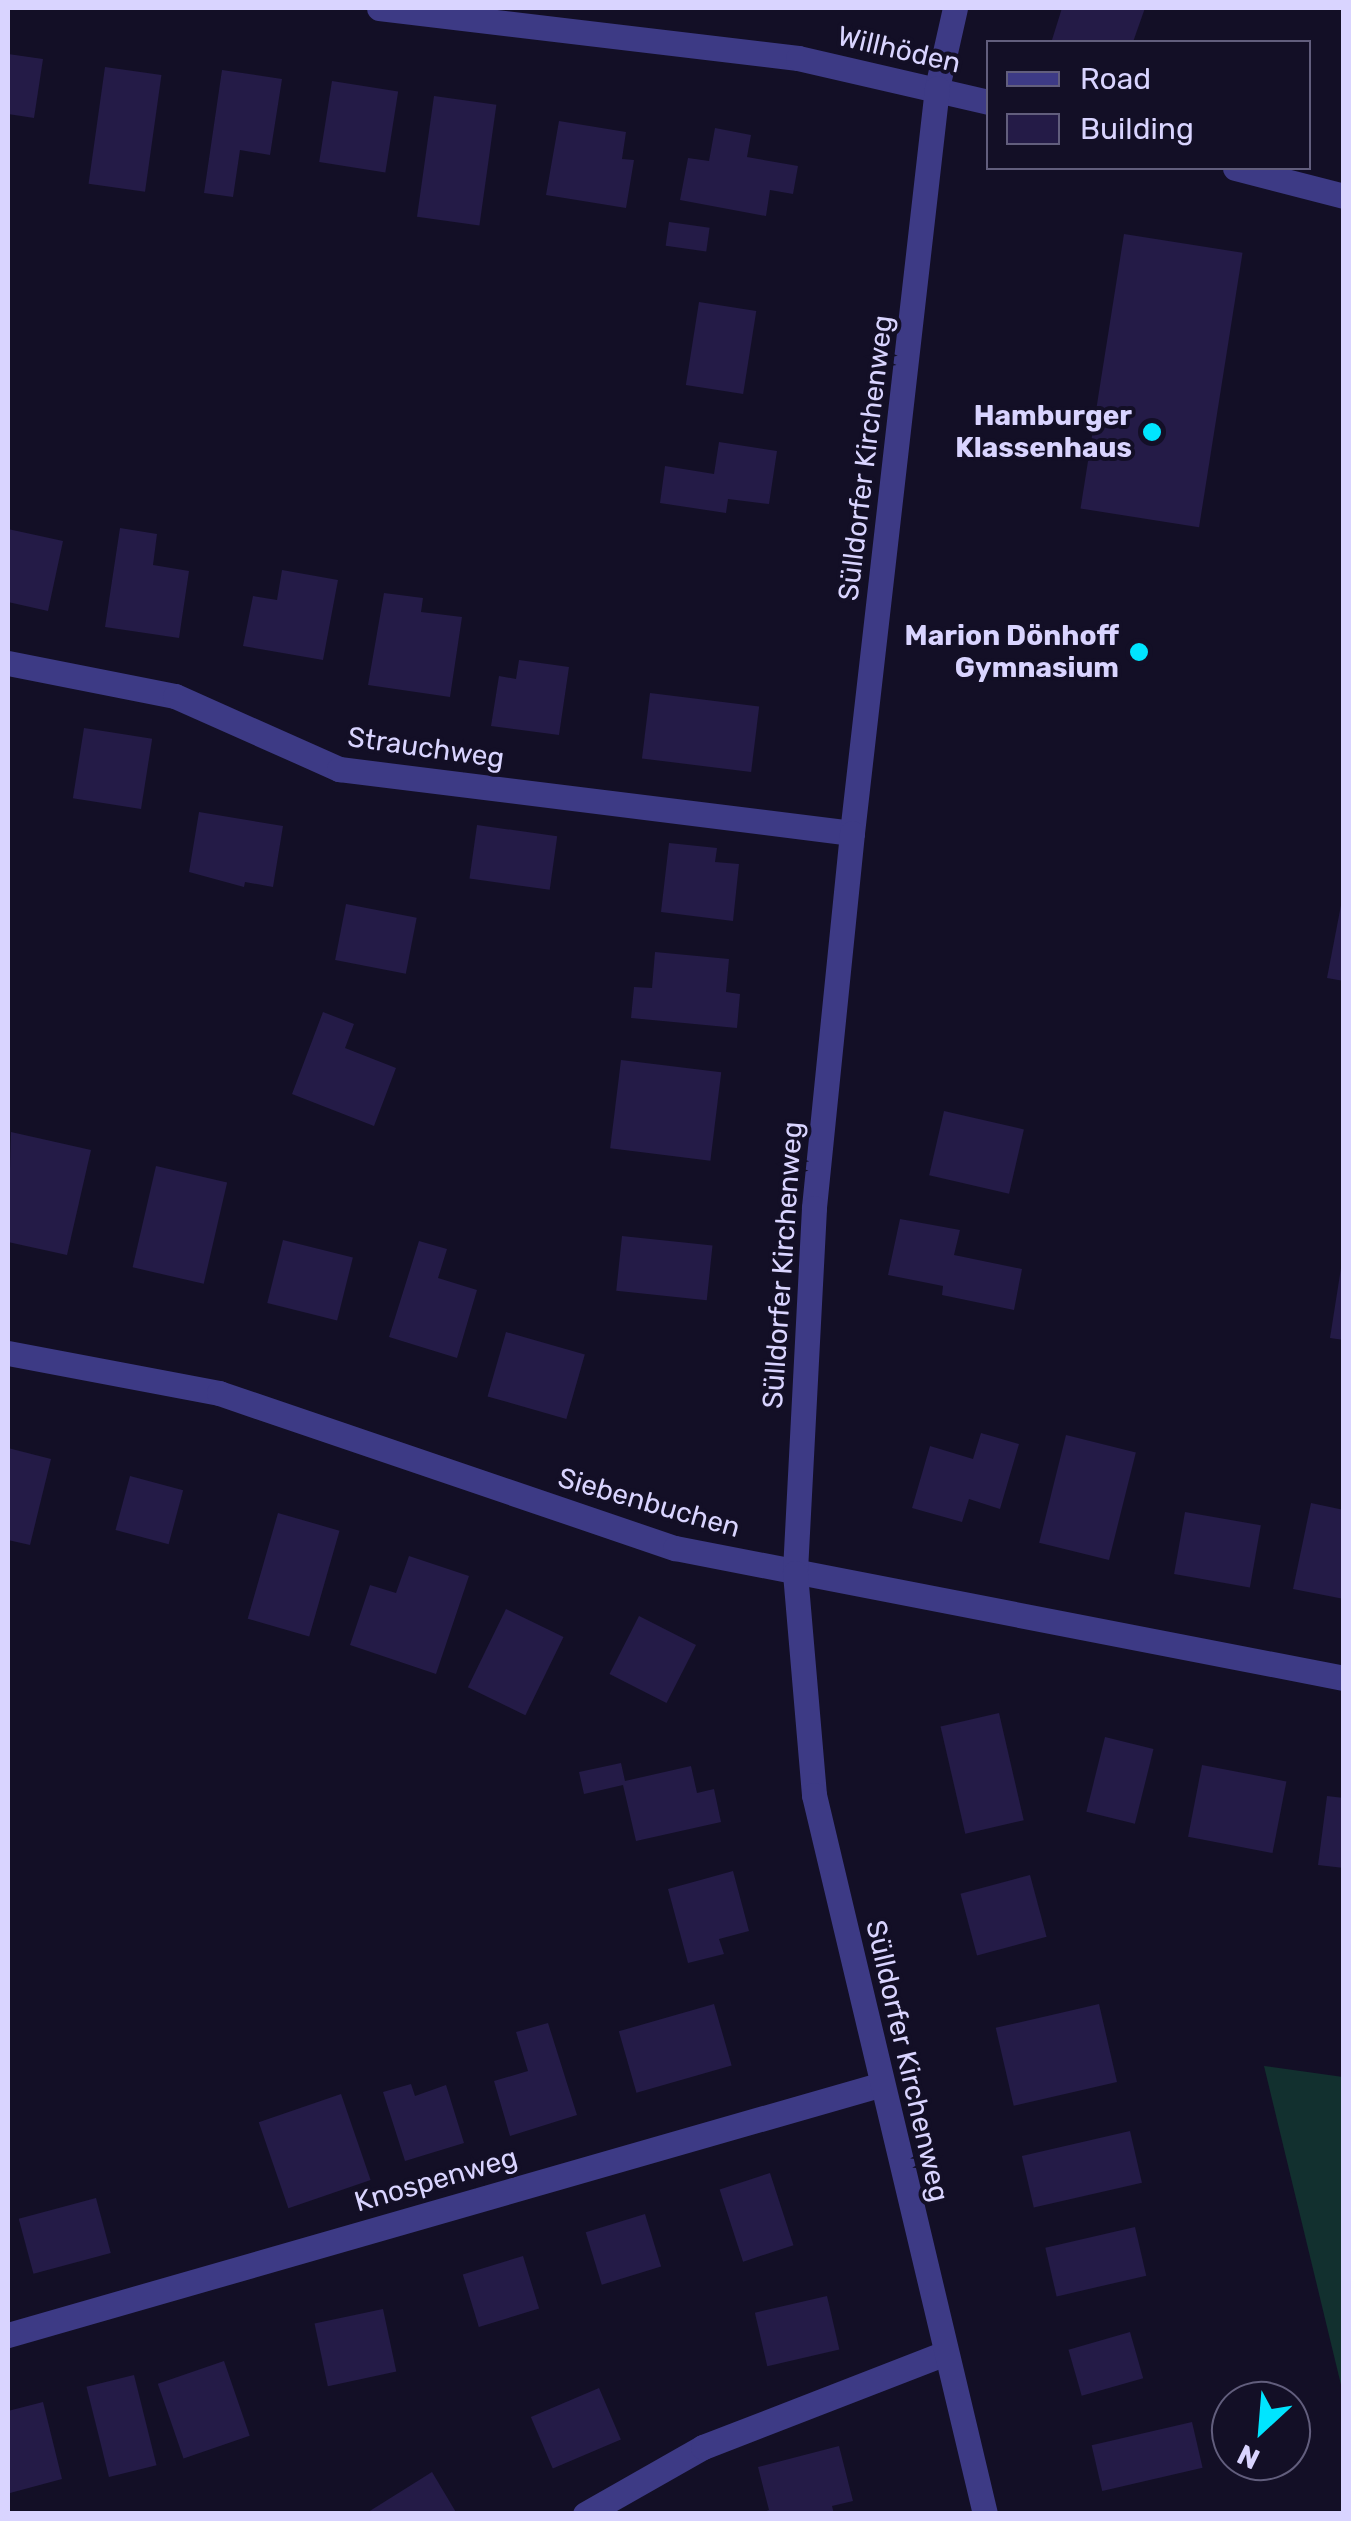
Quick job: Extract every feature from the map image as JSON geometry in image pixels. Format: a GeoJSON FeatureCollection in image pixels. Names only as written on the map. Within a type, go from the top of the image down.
{"type":"FeatureCollection","features":[{"type":"Feature","properties":{"kind":"street","name":"Willhöden"},"geometry":{"type":"LineString","coordinates":[[379,8],[798,58],[986,101]]}},
{"type":"Feature","properties":{"kind":"street","name":"Sülldorfer Kirchenweg"},"geometry":{"type":"LineString","coordinates":[[955,8],[937,88],[852,832],[814,1208],[795,1573],[814,1795],[985,2514]]}},
{"type":"Feature","properties":{"kind":"street"},"geometry":{"type":"LineString","coordinates":[[1243,170],[1344,196]]}},
{"type":"Feature","properties":{"kind":"street","name":"Strauchweg"},"geometry":{"type":"LineString","coordinates":[[8,663],[175,696],[338,769],[852,832]]}},
{"type":"Feature","properties":{"kind":"street","name":"Siebenbuchen"},"geometry":{"type":"LineString","coordinates":[[8,1352],[219,1394],[675,1548],[1344,1678]]}},
{"type":"Feature","properties":{"kind":"street","name":"Knospenweg"},"geometry":{"type":"LineString","coordinates":[[8,2335],[882,2084]]}},
{"type":"Feature","properties":{"kind":"street"},"geometry":{"type":"LineString","coordinates":[[585,2514],[703,2446],[945,2353]]}},
{"type":"Feature","properties":{"kind":"green space"},"geometry":{"type":"Polygon","coordinates":[[[1264,2066],[1343,2077],[1343,2393],[1264,2066]]]}},
{"type":"Feature","properties":{"kind":"building"},"geometry":{"type":"Polygon","coordinates":[[[1062,8],[1145,8],[1134,40],[1052,40],[1062,8]]]}},
{"type":"Feature","properties":{"kind":"building"},"geometry":{"type":"Polygon","coordinates":[[[8,54],[43,59],[34,118],[8,114],[8,54]]]}},
{"type":"Feature","properties":{"kind":"building"},"geometry":{"type":"Polygon","coordinates":[[[105,67],[161,75],[145,192],[89,184],[105,67]]]}},
{"type":"Feature","properties":{"kind":"building"},"geometry":{"type":"Polygon","coordinates":[[[222,70],[282,79],[270,155],[240,150],[233,197],[204,193],[222,70]]]}},
{"type":"Feature","properties":{"kind":"building"},"geometry":{"type":"Polygon","coordinates":[[[332,81],[398,91],[385,172],[319,162],[332,81]]]}},
{"type":"Feature","properties":{"kind":"building"},"geometry":{"type":"Polygon","coordinates":[[[434,96],[496,105],[479,226],[417,217],[434,96]]]}},
{"type":"Feature","properties":{"kind":"building"},"geometry":{"type":"Polygon","coordinates":[[[559,121],[626,132],[622,159],[634,160],[626,208],[546,195],[559,121]]]}},
{"type":"Feature","properties":{"kind":"building"},"geometry":{"type":"Polygon","coordinates":[[[715,128],[751,135],[747,157],[798,166],[793,194],[770,190],[766,216],[680,200],[688,158],[709,161],[715,128]]]}},
{"type":"Feature","properties":{"kind":"building"},"geometry":{"type":"Polygon","coordinates":[[[669,222],[710,228],[706,251],[666,246],[669,222]]]}},
{"type":"Feature","properties":{"kind":"building","name":"Hamburger Klassenhaus"},"geometry":{"type":"Polygon","coordinates":[[[1124,234],[1243,253],[1199,527],[1081,509],[1124,234]]]}},
{"type":"Feature","properties":{"kind":"building"},"geometry":{"type":"Polygon","coordinates":[[[699,302],[756,311],[743,394],[686,385],[699,302]]]}},
{"type":"Feature","properties":{"kind":"building"},"geometry":{"type":"Polygon","coordinates":[[[719,442],[777,451],[769,504],[728,499],[726,513],[660,503],[665,466],[714,474],[719,442]]]}},
{"type":"Feature","properties":{"kind":"building"},"geometry":{"type":"Polygon","coordinates":[[[120,528],[157,534],[153,565],[189,571],[179,638],[105,627],[120,528]]]}},
{"type":"Feature","properties":{"kind":"building"},"geometry":{"type":"Polygon","coordinates":[[[8,529],[63,541],[48,611],[8,602],[8,529]]]}},
{"type":"Feature","properties":{"kind":"building"},"geometry":{"type":"Polygon","coordinates":[[[282,570],[338,580],[323,660],[243,646],[253,596],[277,600],[282,570]]]}},
{"type":"Feature","properties":{"kind":"building"},"geometry":{"type":"Polygon","coordinates":[[[384,593],[423,598],[421,612],[462,617],[450,697],[368,685],[384,593]]]}},
{"type":"Feature","properties":{"kind":"building"},"geometry":{"type":"Polygon","coordinates":[[[519,660],[569,667],[559,735],[491,726],[499,676],[516,679],[519,660]]]}},
{"type":"Feature","properties":{"kind":"building"},"geometry":{"type":"Polygon","coordinates":[[[650,693],[759,706],[751,772],[642,759],[650,693]]]}},
{"type":"Feature","properties":{"kind":"building"},"geometry":{"type":"Polygon","coordinates":[[[84,728],[152,739],[141,809],[73,798],[84,728]]]}},
{"type":"Feature","properties":{"kind":"building"},"geometry":{"type":"Polygon","coordinates":[[[199,812],[283,826],[273,887],[245,882],[244,887],[189,872],[199,812]]]}},
{"type":"Feature","properties":{"kind":"building"},"geometry":{"type":"Polygon","coordinates":[[[477,825],[557,836],[550,890],[469,878],[477,825]]]}},
{"type":"Feature","properties":{"kind":"building"},"geometry":{"type":"Polygon","coordinates":[[[669,843],[717,848],[715,862],[739,864],[733,921],[661,912],[669,843]]]}},
{"type":"Feature","properties":{"kind":"building"},"geometry":{"type":"Polygon","coordinates":[[[1344,901],[1344,981],[1327,978],[1344,901]]]}},
{"type":"Feature","properties":{"kind":"building"},"geometry":{"type":"Polygon","coordinates":[[[346,904],[417,918],[406,974],[335,960],[346,904]]]}},
{"type":"Feature","properties":{"kind":"building"},"geometry":{"type":"Polygon","coordinates":[[[655,952],[729,959],[726,992],[740,994],[737,1028],[631,1018],[634,987],[652,988],[655,952]]]}},
{"type":"Feature","properties":{"kind":"building"},"geometry":{"type":"Polygon","coordinates":[[[323,1012],[354,1024],[345,1048],[396,1068],[374,1126],[292,1094],[323,1012]]]}},
{"type":"Feature","properties":{"kind":"building"},"geometry":{"type":"Polygon","coordinates":[[[621,1060],[721,1072],[710,1161],[610,1148],[621,1060]]]}},
{"type":"Feature","properties":{"kind":"building"},"geometry":{"type":"Polygon","coordinates":[[[944,1111],[1024,1129],[1009,1194],[929,1175],[944,1111]]]}},
{"type":"Feature","properties":{"kind":"building"},"geometry":{"type":"Polygon","coordinates":[[[11,1132],[91,1150],[67,1255],[8,1242],[11,1132]]]}},
{"type":"Feature","properties":{"kind":"building"},"geometry":{"type":"Polygon","coordinates":[[[156,1166],[227,1182],[204,1284],[133,1267],[156,1166]]]}},
{"type":"Feature","properties":{"kind":"building"},"geometry":{"type":"Polygon","coordinates":[[[900,1219],[960,1230],[954,1255],[1022,1269],[1014,1310],[942,1295],[943,1286],[888,1275],[900,1219]]]}},
{"type":"Feature","properties":{"kind":"building"},"geometry":{"type":"Polygon","coordinates":[[[622,1236],[713,1246],[707,1300],[616,1291],[622,1236]]]}},
{"type":"Feature","properties":{"kind":"building"},"geometry":{"type":"Polygon","coordinates":[[[283,1240],[353,1257],[337,1320],[267,1303],[283,1240]]]}},
{"type":"Feature","properties":{"kind":"building"},"geometry":{"type":"Polygon","coordinates":[[[419,1241],[447,1249],[438,1278],[477,1290],[457,1358],[389,1337],[419,1241]]]}},
{"type":"Feature","properties":{"kind":"building"},"geometry":{"type":"Polygon","coordinates":[[[1344,1268],[1344,1340],[1330,1338],[1344,1268]]]}},
{"type":"Feature","properties":{"kind":"building"},"geometry":{"type":"Polygon","coordinates":[[[506,1332],[585,1355],[566,1419],[488,1396],[506,1332]]]}},
{"type":"Feature","properties":{"kind":"building"},"geometry":{"type":"Polygon","coordinates":[[[981,1433],[1019,1444],[1000,1509],[969,1499],[962,1522],[912,1508],[930,1446],[973,1459],[981,1433]]]}},
{"type":"Feature","properties":{"kind":"building"},"geometry":{"type":"Polygon","coordinates":[[[1066,1435],[1136,1452],[1109,1560],[1039,1543],[1066,1435]]]}},
{"type":"Feature","properties":{"kind":"building"},"geometry":{"type":"Polygon","coordinates":[[[8,1448],[51,1459],[30,1545],[8,1540],[8,1448]]]}},
{"type":"Feature","properties":{"kind":"building"},"geometry":{"type":"Polygon","coordinates":[[[130,1476],[183,1490],[169,1544],[116,1530],[130,1476]]]}},
{"type":"Feature","properties":{"kind":"building"},"geometry":{"type":"Polygon","coordinates":[[[1311,1503],[1344,1510],[1344,1599],[1293,1589],[1311,1503]]]}},
{"type":"Feature","properties":{"kind":"building"},"geometry":{"type":"Polygon","coordinates":[[[1185,1512],[1261,1525],[1250,1587],[1174,1574],[1185,1512]]]}},
{"type":"Feature","properties":{"kind":"building"},"geometry":{"type":"Polygon","coordinates":[[[278,1513],[340,1531],[309,1636],[248,1619],[278,1513]]]}},
{"type":"Feature","properties":{"kind":"building"},"geometry":{"type":"Polygon","coordinates":[[[409,1556],[469,1576],[436,1674],[350,1645],[370,1585],[396,1593],[409,1556]]]}},
{"type":"Feature","properties":{"kind":"building"},"geometry":{"type":"Polygon","coordinates":[[[506,1609],[564,1637],[525,1715],[468,1687],[506,1609]]]}},
{"type":"Feature","properties":{"kind":"building"},"geometry":{"type":"Polygon","coordinates":[[[639,1616],[696,1645],[667,1703],[609,1674],[639,1616]]]}},
{"type":"Feature","properties":{"kind":"building"},"geometry":{"type":"Polygon","coordinates":[[[999,1713],[1024,1820],[965,1834],[941,1726],[999,1713]]]}},
{"type":"Feature","properties":{"kind":"building"},"geometry":{"type":"Polygon","coordinates":[[[1105,1737],[1154,1749],[1135,1824],[1086,1812],[1105,1737]]]}},
{"type":"Feature","properties":{"kind":"building"},"geometry":{"type":"Polygon","coordinates":[[[621,1763],[625,1781],[691,1766],[697,1793],[714,1789],[721,1822],[636,1841],[623,1785],[584,1794],[579,1772],[621,1763]]]}},
{"type":"Feature","properties":{"kind":"building"},"geometry":{"type":"Polygon","coordinates":[[[1202,1765],[1286,1781],[1272,1853],[1188,1837],[1202,1765]]]}},
{"type":"Feature","properties":{"kind":"building"},"geometry":{"type":"Polygon","coordinates":[[[1327,1796],[1344,1798],[1344,1868],[1318,1865],[1327,1796]]]}},
{"type":"Feature","properties":{"kind":"building"},"geometry":{"type":"Polygon","coordinates":[[[733,1871],[749,1931],[719,1939],[724,1954],[688,1963],[668,1889],[733,1871]]]}},
{"type":"Feature","properties":{"kind":"building"},"geometry":{"type":"Polygon","coordinates":[[[1030,1875],[1047,1937],[977,1955],[960,1894],[1030,1875]]]}},
{"type":"Feature","properties":{"kind":"building"},"geometry":{"type":"Polygon","coordinates":[[[714,2004],[732,2066],[636,2093],[619,2031],[714,2004]]]}},
{"type":"Feature","properties":{"kind":"building"},"geometry":{"type":"Polygon","coordinates":[[[1099,2004],[1117,2082],[1014,2106],[996,2028],[1099,2004]]]}},
{"type":"Feature","properties":{"kind":"building"},"geometry":{"type":"Polygon","coordinates":[[[548,2023],[577,2115],[510,2136],[494,2081],[528,2071],[516,2032],[548,2023]]]}},
{"type":"Feature","properties":{"kind":"building"},"geometry":{"type":"Polygon","coordinates":[[[411,2084],[415,2096],[446,2085],[464,2143],[405,2161],[383,2092],[411,2084]]]}},
{"type":"Feature","properties":{"kind":"building"},"geometry":{"type":"Polygon","coordinates":[[[341,2094],[371,2180],[288,2208],[259,2122],[341,2094]]]}},
{"type":"Feature","properties":{"kind":"building"},"geometry":{"type":"Polygon","coordinates":[[[1130,2131],[1142,2183],[1034,2208],[1022,2156],[1130,2131]]]}},
{"type":"Feature","properties":{"kind":"building"},"geometry":{"type":"Polygon","coordinates":[[[770,2173],[793,2245],[743,2262],[720,2189],[770,2173]]]}},
{"type":"Feature","properties":{"kind":"building"},"geometry":{"type":"Polygon","coordinates":[[[96,2198],[111,2253],[33,2274],[19,2219],[96,2198]]]}},
{"type":"Feature","properties":{"kind":"building"},"geometry":{"type":"Polygon","coordinates":[[[645,2214],[661,2267],[602,2285],[586,2232],[645,2214]]]}},
{"type":"Feature","properties":{"kind":"building"},"geometry":{"type":"Polygon","coordinates":[[[1135,2227],[1146,2276],[1057,2296],[1045,2248],[1135,2227]]]}},
{"type":"Feature","properties":{"kind":"building"},"geometry":{"type":"Polygon","coordinates":[[[523,2256],[539,2309],[479,2327],[463,2274],[523,2256]]]}},
{"type":"Feature","properties":{"kind":"building"},"geometry":{"type":"Polygon","coordinates":[[[827,2296],[839,2350],[767,2366],[755,2313],[827,2296]]]}},
{"type":"Feature","properties":{"kind":"building"},"geometry":{"type":"Polygon","coordinates":[[[383,2309],[396,2372],[328,2386],[315,2324],[383,2309]]]}},
{"type":"Feature","properties":{"kind":"building"},"geometry":{"type":"Polygon","coordinates":[[[1130,2332],[1143,2378],[1082,2396],[1068,2350],[1130,2332]]]}},
{"type":"Feature","properties":{"kind":"building"},"geometry":{"type":"Polygon","coordinates":[[[224,2361],[250,2436],[184,2458],[158,2384],[224,2361]]]}},
{"type":"Feature","properties":{"kind":"building"},"geometry":{"type":"Polygon","coordinates":[[[134,2375],[156,2465],[109,2477],[86,2387],[134,2375]]]}},
{"type":"Feature","properties":{"kind":"building"},"geometry":{"type":"Polygon","coordinates":[[[599,2388],[621,2440],[553,2468],[531,2417],[599,2388]]]}},
{"type":"Feature","properties":{"kind":"building"},"geometry":{"type":"Polygon","coordinates":[[[43,2402],[62,2479],[10,2493],[8,2411],[43,2402]]]}},
{"type":"Feature","properties":{"kind":"building"},"geometry":{"type":"Polygon","coordinates":[[[1192,2422],[1203,2468],[1102,2491],[1092,2445],[1192,2422]]]}},
{"type":"Feature","properties":{"kind":"building"},"geometry":{"type":"Polygon","coordinates":[[[839,2446],[853,2501],[832,2506],[834,2514],[759,2514],[769,2510],[758,2467],[839,2446]]]}},
{"type":"Feature","properties":{"kind":"building"},"geometry":{"type":"Polygon","coordinates":[[[432,2472],[457,2514],[365,2514],[432,2472]]]}},
{"type":"Feature","properties":{"kind":"place","name":"Hamburger Klassenhaus"},"geometry":{"type":"Point","coordinates":[1152,432]}},
{"type":"Feature","properties":{"kind":"place","name":"Marion Dönhoff Gymnasium"},"geometry":{"type":"Point","coordinates":[1139,652]}}]}
